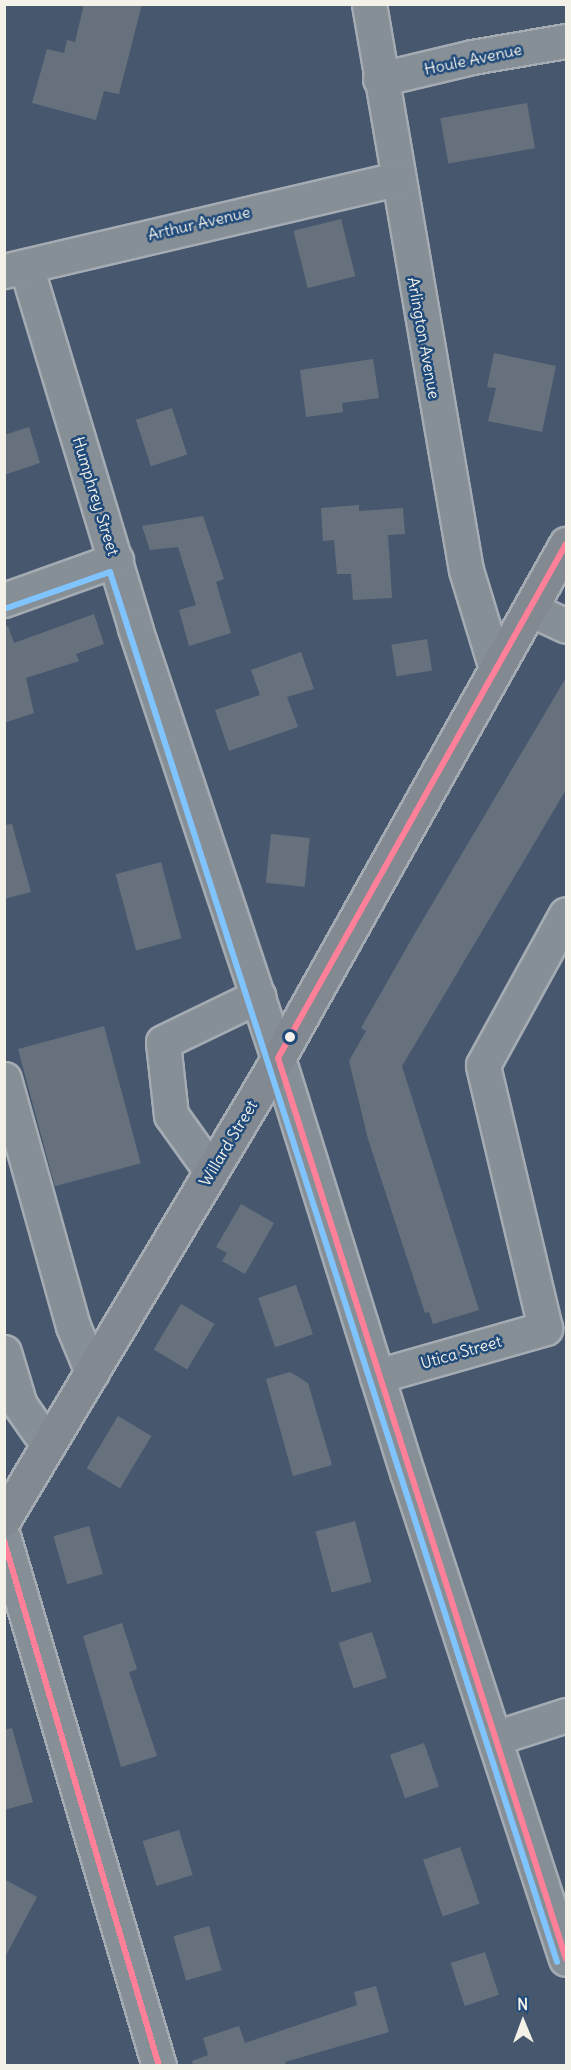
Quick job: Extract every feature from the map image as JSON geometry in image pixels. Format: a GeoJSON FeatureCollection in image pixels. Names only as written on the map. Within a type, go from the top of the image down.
{"type":"FeatureCollection","features":[{"type":"Feature","properties":{"kind":"main road","name":"Willard Street"},"geometry":{"type":"LineString","coordinates":[[4,1519],[278,1058],[567,544]]}},
{"type":"Feature","properties":{"kind":"street","name":"Arlington Avenue"},"geometry":{"type":"LineString","coordinates":[[369,4],[396,179],[466,570],[496,669]]}},
{"type":"Feature","properties":{"kind":"street","name":"Houle Avenue"},"geometry":{"type":"LineString","coordinates":[[381,80],[472,57],[567,41]]}},
{"type":"Feature","properties":{"kind":"street","name":"Arthur Avenue"},"geometry":{"type":"LineString","coordinates":[[15,268],[396,179]]}},
{"type":"Feature","properties":{"kind":"street","name":"Humphrey Street"},"geometry":{"type":"LineString","coordinates":[[15,268],[116,560],[278,1058],[377,1376],[567,1959]]}},
{"type":"Feature","properties":{"kind":"street"},"geometry":{"type":"LineString","coordinates":[[4,600],[116,560]]}},
{"type":"Feature","properties":{"kind":"street"},"geometry":{"type":"LineString","coordinates":[[530,609],[567,626]]}},
{"type":"Feature","properties":{"kind":"street","name":"Utica Street"},"geometry":{"type":"LineString","coordinates":[[377,1376],[545,1328],[483,1065],[567,914]]}},
{"type":"Feature","properties":{"kind":"street"},"geometry":{"type":"LineString","coordinates":[[211,1171],[171,1115],[163,1042],[258,996]]}},
{"type":"Feature","properties":{"kind":"street"},"geometry":{"type":"LineString","coordinates":[[4,1079],[73,1326],[92,1372]]}},
{"type":"Feature","properties":{"kind":"street"},"geometry":{"type":"LineString","coordinates":[[4,1352],[20,1405],[48,1445]]}},
{"type":"Feature","properties":{"kind":"street"},"geometry":{"type":"LineString","coordinates":[[4,1539],[98,1845],[159,2066]]}},
{"type":"Feature","properties":{"kind":"street"},"geometry":{"type":"LineString","coordinates":[[495,1738],[567,1715]]}},
{"type":"Feature","properties":{"kind":"building"},"geometry":{"type":"Polygon","coordinates":[[[84,4],[142,4],[119,94],[104,91],[96,120],[32,103],[47,49],[64,53],[67,40],[75,42],[84,4]]]}},
{"type":"Feature","properties":{"kind":"building"},"geometry":{"type":"Polygon","coordinates":[[[527,103],[535,148],[448,164],[440,118],[527,103]]]}},
{"type":"Feature","properties":{"kind":"building"},"geometry":{"type":"Polygon","coordinates":[[[341,219],[355,276],[308,288],[293,231],[341,219]]]}},
{"type":"Feature","properties":{"kind":"building"},"geometry":{"type":"Polygon","coordinates":[[[494,353],[556,366],[542,432],[488,421],[496,388],[487,387],[494,353]]]}},
{"type":"Feature","properties":{"kind":"building"},"geometry":{"type":"Polygon","coordinates":[[[373,359],[379,398],[342,403],[343,412],[306,417],[300,370],[373,359]]]}},
{"type":"Feature","properties":{"kind":"building"},"geometry":{"type":"Polygon","coordinates":[[[172,408],[187,455],[151,466],[136,420],[172,408]]]}},
{"type":"Feature","properties":{"kind":"building"},"geometry":{"type":"Polygon","coordinates":[[[29,427],[40,463],[4,475],[4,435],[29,427]]]}},
{"type":"Feature","properties":{"kind":"building"},"geometry":{"type":"Polygon","coordinates":[[[359,505],[359,511],[403,508],[405,534],[388,535],[392,598],[353,600],[351,574],[337,574],[334,540],[323,541],[321,508],[359,505]]]}},
{"type":"Feature","properties":{"kind":"building"},"geometry":{"type":"Polygon","coordinates":[[[203,516],[224,579],[216,582],[231,633],[189,646],[179,610],[196,605],[178,547],[150,550],[142,526],[203,516]]]}},
{"type":"Feature","properties":{"kind":"building"},"geometry":{"type":"Polygon","coordinates":[[[94,614],[104,644],[76,654],[79,661],[26,678],[34,713],[4,723],[4,627],[8,626],[14,643],[94,614]]]}},
{"type":"Feature","properties":{"kind":"building"},"geometry":{"type":"Polygon","coordinates":[[[427,639],[432,671],[396,676],[391,645],[427,639]]]}},
{"type":"Feature","properties":{"kind":"building"},"geometry":{"type":"Polygon","coordinates":[[[301,652],[314,689],[287,697],[298,727],[229,751],[215,710],[260,695],[251,670],[301,652]]]}},
{"type":"Feature","properties":{"kind":"building"},"geometry":{"type":"Polygon","coordinates":[[[567,676],[567,788],[402,1066],[479,1310],[433,1324],[429,1312],[425,1313],[368,1139],[349,1061],[366,1031],[361,1028],[567,676]]]}},
{"type":"Feature","properties":{"kind":"building"},"geometry":{"type":"Polygon","coordinates":[[[12,824],[31,892],[4,899],[4,825],[12,824]]]}},
{"type":"Feature","properties":{"kind":"building"},"geometry":{"type":"Polygon","coordinates":[[[271,834],[310,838],[305,887],[266,883],[271,834]]]}},
{"type":"Feature","properties":{"kind":"building"},"geometry":{"type":"Polygon","coordinates":[[[161,862],[181,938],[136,950],[116,874],[161,862]]]}},
{"type":"Feature","properties":{"kind":"building"},"geometry":{"type":"Polygon","coordinates":[[[104,1026],[141,1163],[55,1186],[18,1049],[104,1026]]]}},
{"type":"Feature","properties":{"kind":"building"},"geometry":{"type":"Polygon","coordinates":[[[241,1204],[274,1223],[245,1274],[222,1261],[227,1253],[216,1247],[241,1204]]]}},
{"type":"Feature","properties":{"kind":"building"},"geometry":{"type":"Polygon","coordinates":[[[296,1285],[313,1334],[275,1347],[258,1298],[296,1285]]]}},
{"type":"Feature","properties":{"kind":"building"},"geometry":{"type":"Polygon","coordinates":[[[181,1304],[214,1324],[187,1370],[154,1349],[181,1304]]]}},
{"type":"Feature","properties":{"kind":"building"},"geometry":{"type":"Polygon","coordinates":[[[290,1372],[308,1383],[332,1465],[293,1476],[266,1379],[290,1372]]]}},
{"type":"Feature","properties":{"kind":"building"},"geometry":{"type":"Polygon","coordinates":[[[118,1416],[151,1436],[120,1488],[87,1468],[118,1416]]]}},
{"type":"Feature","properties":{"kind":"building"},"geometry":{"type":"Polygon","coordinates":[[[355,1521],[371,1582],[332,1592],[315,1532],[355,1521]]]}},
{"type":"Feature","properties":{"kind":"building"},"geometry":{"type":"Polygon","coordinates":[[[89,1526],[103,1574],[67,1584],[53,1536],[89,1526]]]}},
{"type":"Feature","properties":{"kind":"building"},"geometry":{"type":"Polygon","coordinates":[[[122,1623],[137,1669],[129,1672],[157,1756],[121,1767],[83,1636],[122,1623]]]}},
{"type":"Feature","properties":{"kind":"building"},"geometry":{"type":"Polygon","coordinates":[[[372,1632],[387,1678],[354,1688],[339,1643],[372,1632]]]}},
{"type":"Feature","properties":{"kind":"building"},"geometry":{"type":"Polygon","coordinates":[[[12,1728],[33,1802],[4,1810],[4,1730],[12,1728]]]}},
{"type":"Feature","properties":{"kind":"building"},"geometry":{"type":"Polygon","coordinates":[[[424,1743],[439,1786],[405,1798],[390,1755],[424,1743]]]}},
{"type":"Feature","properties":{"kind":"building"},"geometry":{"type":"Polygon","coordinates":[[[179,1830],[193,1875],[156,1886],[143,1841],[179,1830]]]}},
{"type":"Feature","properties":{"kind":"building"},"geometry":{"type":"Polygon","coordinates":[[[460,1847],[480,1904],[443,1916],[423,1860],[460,1847]]]}},
{"type":"Feature","properties":{"kind":"building"},"geometry":{"type":"Polygon","coordinates":[[[4,1879],[37,1897],[4,1959],[4,1879]]]}},
{"type":"Feature","properties":{"kind":"building"},"geometry":{"type":"Polygon","coordinates":[[[209,1926],[222,1970],[186,1980],[173,1936],[209,1926]]]}},
{"type":"Feature","properties":{"kind":"building"},"geometry":{"type":"Polygon","coordinates":[[[485,1952],[499,1995],[465,2006],[451,1963],[485,1952]]]}},
{"type":"Feature","properties":{"kind":"building"},"geometry":{"type":"Polygon","coordinates":[[[376,1986],[389,2032],[285,2062],[287,2066],[193,2066],[192,2061],[208,2055],[203,2038],[239,2026],[245,2043],[357,2005],[354,1992],[376,1986]]]}},
{"type":"Feature","properties":{"kind":"transit line"},"geometry":{"type":"LineString","coordinates":[[566,544],[278,1058],[566,1959]]}},
{"type":"Feature","properties":{"kind":"transit line"},"geometry":{"type":"LineString","coordinates":[[7,608],[110,572],[557,1962]]}},
{"type":"Feature","properties":{"kind":"transit line"},"geometry":{"type":"LineString","coordinates":[[4,1541],[159,2066]]}}]}
